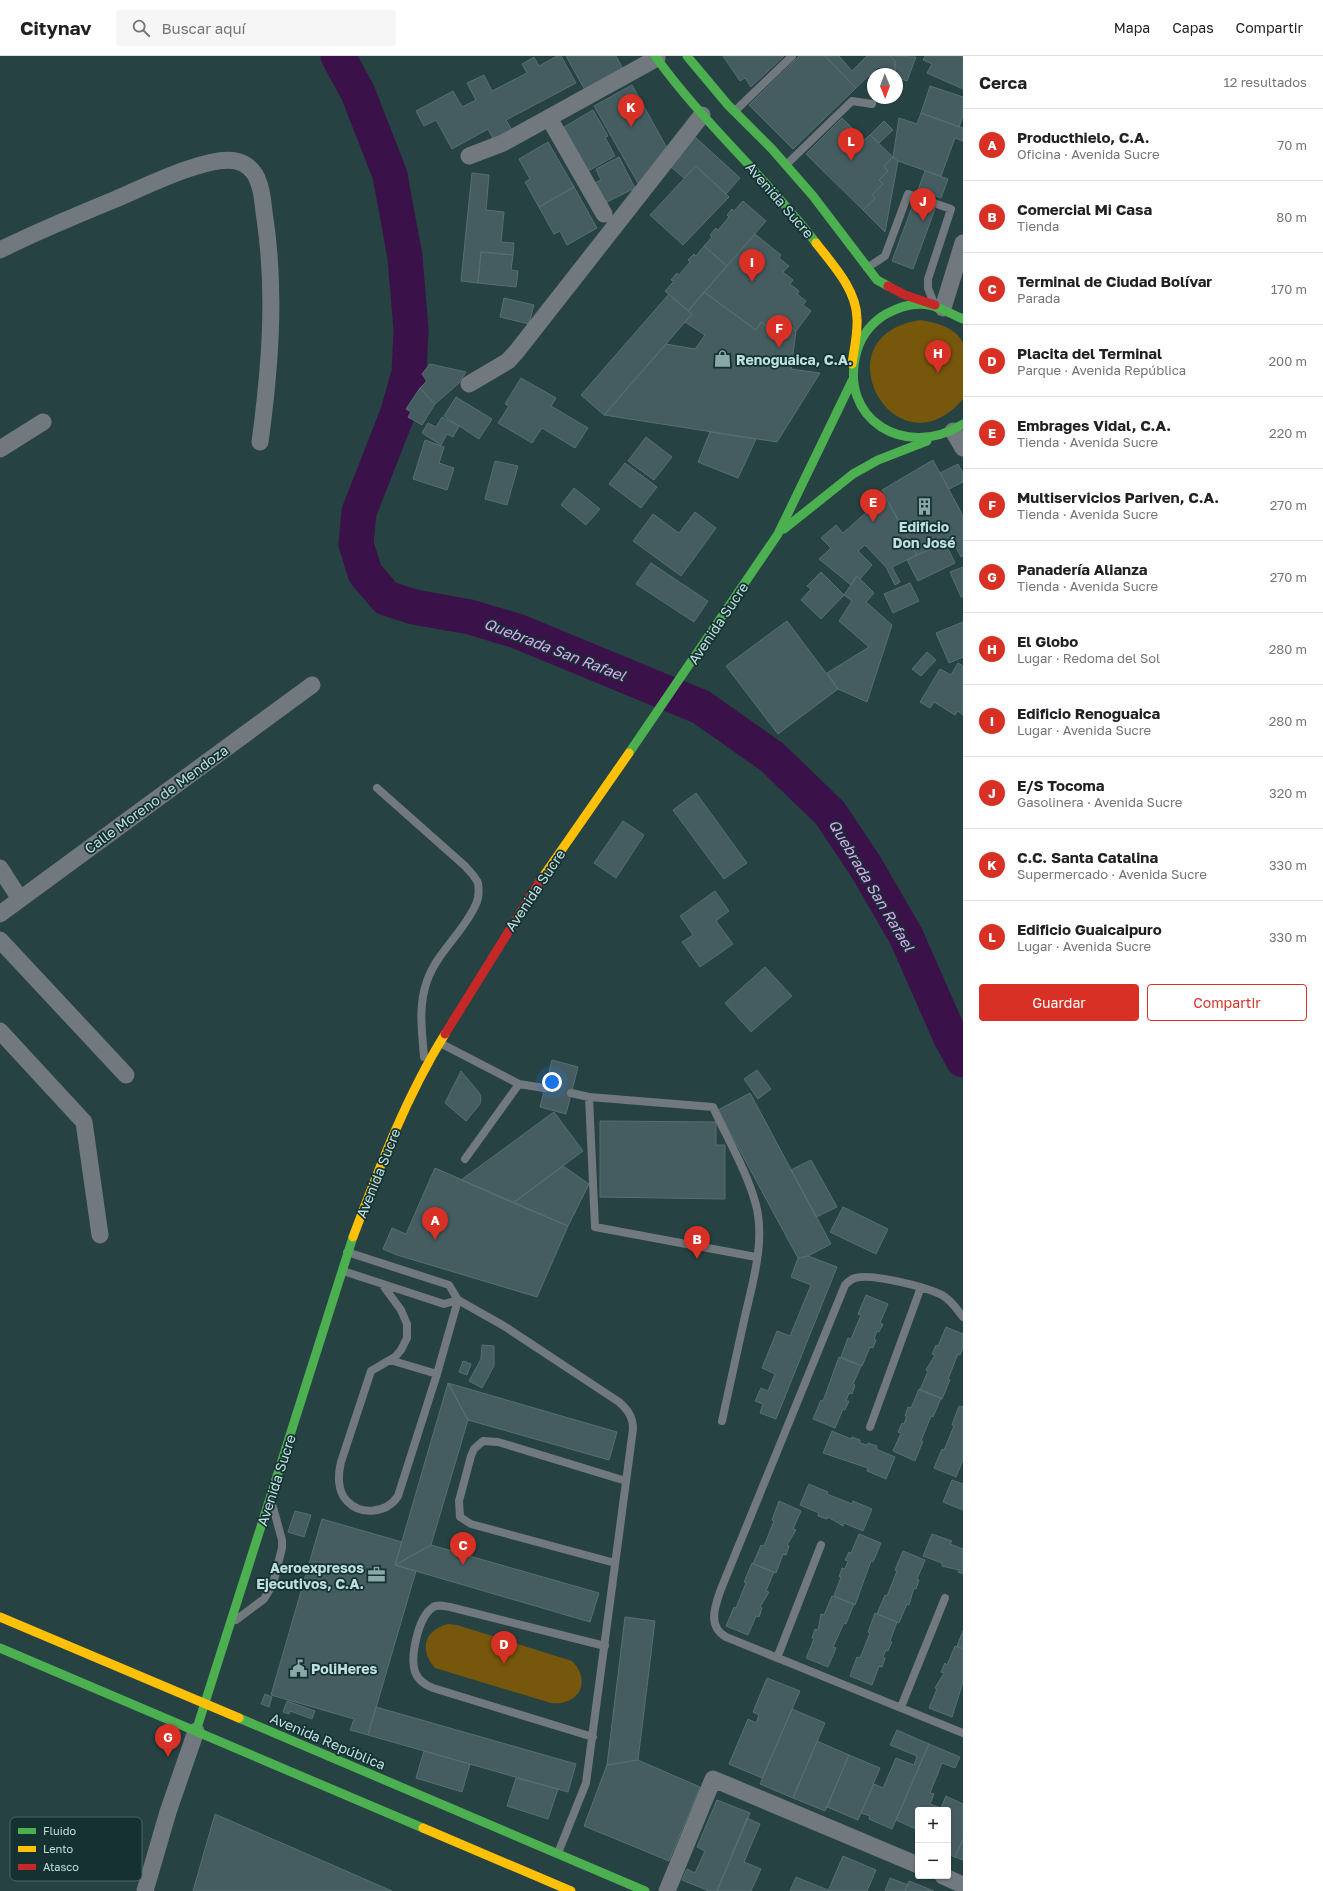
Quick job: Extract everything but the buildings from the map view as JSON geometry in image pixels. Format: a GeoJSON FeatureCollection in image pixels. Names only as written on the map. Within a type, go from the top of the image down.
{"type":"FeatureCollection","features":[{"type":"Feature","properties":{"kind":"street","name":"Avenida Sucre"},"geometry":{"type":"LineString","coordinates":[[687,56],[734,112],[786,165],[818,202],[866,268],[877,280],[890,288],[939,307],[951,310],[963,319]]}},
{"type":"Feature","properties":{"kind":"street","name":"Avenida Sucre"},"geometry":{"type":"LineString","coordinates":[[656,57],[702,115],[793,212],[849,287],[856,306],[857,319],[852,364]]}},
{"type":"Feature","properties":{"kind":"street"},"geometry":{"type":"LineString","coordinates":[[469,156],[503,143],[656,57]]}},
{"type":"Feature","properties":{"kind":"street"},"geometry":{"type":"LineString","coordinates":[[469,384],[508,361],[517,351],[702,115]]}},
{"type":"Feature","properties":{"kind":"street"},"geometry":{"type":"LineString","coordinates":[[548,118],[604,214]]}},
{"type":"Feature","properties":{"kind":"street"},"geometry":{"type":"LineString","coordinates":[[0,250],[28,236],[180,172],[222,160],[236,161],[246,166],[258,181],[269,252],[268,368],[260,442]]}},
{"type":"Feature","properties":{"kind":"street"},"geometry":{"type":"LineString","coordinates":[[963,243],[939,307],[913,304],[902,306],[887,312],[874,322],[863,334],[856,348],[852,364],[852,381],[856,397],[864,411],[875,423],[889,432],[905,438],[921,440],[951,431],[963,448]]}},
{"type":"Feature","properties":{"kind":"street","name":"Avenida Sucre"},"geometry":{"type":"LineString","coordinates":[[145,1891],[168,1812],[205,1704],[347,1252],[380,1165],[425,1066],[526,901],[696,656],[778,534],[852,381]]}},
{"type":"Feature","properties":{"kind":"street"},"geometry":{"type":"LineString","coordinates":[[0,449],[43,422]]}},
{"type":"Feature","properties":{"kind":"street","name":"Avenida Sucre"},"geometry":{"type":"LineString","coordinates":[[778,534],[824,496],[878,460],[951,431]]}},
{"type":"Feature","properties":{"kind":"street","name":"Calle Moreno de Mendoza"},"geometry":{"type":"LineString","coordinates":[[0,914],[312,685]]}},
{"type":"Feature","properties":{"kind":"street"},"geometry":{"type":"LineString","coordinates":[[0,868],[20,899]]}},
{"type":"Feature","properties":{"kind":"street"},"geometry":{"type":"LineString","coordinates":[[0,940],[126,1075]]}},
{"type":"Feature","properties":{"kind":"street"},"geometry":{"type":"LineString","coordinates":[[0,1031],[84,1122],[100,1236]]}},
{"type":"Feature","properties":{"kind":"street","name":"Avenida República"},"geometry":{"type":"LineString","coordinates":[[0,1616],[645,1891]]}},
{"type":"Feature","properties":{"kind":"street"},"geometry":{"type":"LineString","coordinates":[[0,1648],[571,1891]]}},
{"type":"Feature","properties":{"kind":"street"},"geometry":{"type":"LineString","coordinates":[[667,1891],[713,1779],[915,1865]]}},
{"type":"Feature","properties":{"kind":"street"},"geometry":{"type":"LineString","coordinates":[[950,1879],[963,1885]]}},
{"type":"Feature","properties":{"kind":"lane"},"geometry":{"type":"LineString","coordinates":[[734,112],[792,56]]}},
{"type":"Feature","properties":{"kind":"lane"},"geometry":{"type":"LineString","coordinates":[[786,165],[852,101],[867,103]]}},
{"type":"Feature","properties":{"kind":"lane"},"geometry":{"type":"LineString","coordinates":[[866,268],[885,256],[908,194],[951,209],[928,279],[928,288],[939,307]]}},
{"type":"Feature","properties":{"kind":"lane"},"geometry":{"type":"LineString","coordinates":[[377,788],[465,866],[474,875],[478,887],[476,906],[431,971],[423,994],[420,1015],[425,1066]]}},
{"type":"Feature","properties":{"kind":"lane"},"geometry":{"type":"LineString","coordinates":[[439,1042],[519,1084],[544,1088]]}},
{"type":"Feature","properties":{"kind":"lane"},"geometry":{"type":"LineString","coordinates":[[466,1159],[519,1084]]}},
{"type":"Feature","properties":{"kind":"lane"},"geometry":{"type":"LineString","coordinates":[[571,1093],[589,1096],[713,1107],[747,1181],[756,1205],[759,1233],[750,1294],[722,1421]]}},
{"type":"Feature","properties":{"kind":"lane"},"geometry":{"type":"LineString","coordinates":[[589,1096],[595,1226],[756,1257]]}},
{"type":"Feature","properties":{"kind":"lane"},"geometry":{"type":"LineString","coordinates":[[347,1252],[450,1285],[458,1300],[504,1326],[626,1408],[632,1418],[633,1429],[586,1783],[558,1854]]}},
{"type":"Feature","properties":{"kind":"lane"},"geometry":{"type":"LineString","coordinates":[[341,1271],[444,1304],[458,1300]]}},
{"type":"Feature","properties":{"kind":"lane"},"geometry":{"type":"LineString","coordinates":[[963,1317],[952,1303],[942,1295],[921,1287],[886,1279],[864,1277],[855,1278],[845,1285],[721,1590],[714,1616],[714,1622],[719,1632],[726,1637],[963,1733]]}},
{"type":"Feature","properties":{"kind":"lane"},"geometry":{"type":"LineString","coordinates":[[382,1284],[396,1300],[407,1324],[407,1338],[401,1350],[390,1360],[371,1371],[339,1468],[340,1486],[346,1500],[356,1507],[364,1510],[382,1509],[394,1502],[398,1496],[437,1374],[458,1300]]}},
{"type":"Feature","properties":{"kind":"lane"},"geometry":{"type":"LineString","coordinates":[[870,1427],[921,1287]]}},
{"type":"Feature","properties":{"kind":"lane"},"geometry":{"type":"LineString","coordinates":[[390,1360],[437,1374]]}},
{"type":"Feature","properties":{"kind":"lane"},"geometry":{"type":"LineString","coordinates":[[615,1564],[471,1524],[460,1516],[459,1500],[471,1456],[474,1449],[482,1441],[498,1442],[626,1481]]}},
{"type":"Feature","properties":{"kind":"lane"},"geometry":{"type":"LineString","coordinates":[[230,1624],[260,1603],[273,1584],[282,1554],[282,1540],[270,1498]]}},
{"type":"Feature","properties":{"kind":"lane"},"geometry":{"type":"LineString","coordinates":[[777,1658],[821,1545]]}},
{"type":"Feature","properties":{"kind":"lane"},"geometry":{"type":"LineString","coordinates":[[901,1707],[945,1598]]}},
{"type":"Feature","properties":{"kind":"lane"},"geometry":{"type":"LineString","coordinates":[[593,1736],[424,1684],[417,1676],[414,1655],[419,1632],[427,1614],[432,1608],[439,1606],[450,1607],[605,1646]]}},
{"type":"Feature","properties":{"kind":"shaded area"},"geometry":{"type":"Polygon","coordinates":[[[920,320],[932,322],[950,329],[960,338],[963,343],[963,399],[938,419],[913,422],[893,413],[877,395],[870,373],[873,350],[889,331],[920,320]]]}},
{"type":"Feature","properties":{"kind":"shaded area"},"geometry":{"type":"Polygon","coordinates":[[[448,1624],[457,1625],[572,1661],[581,1676],[582,1684],[580,1691],[569,1701],[551,1703],[435,1668],[427,1654],[426,1642],[434,1631],[448,1624]]]}},
{"type":"Feature","properties":{"kind":"waterway","name":"Quebrada San Rafael"},"geometry":{"type":"LineString","coordinates":[[338,56],[358,93],[390,175],[405,257],[411,330],[409,373],[397,415],[359,512],[356,544],[365,573],[386,598],[414,607],[470,617],[517,631],[701,707],[772,757],[830,813],[866,867],[906,936],[950,1036],[963,1060]]}},
{"type":"Feature","properties":{"kind":"traffic: fast"},"geometry":{"type":"LineString","coordinates":[[655,56],[693,104],[776,195],[816,243]]}},
{"type":"Feature","properties":{"kind":"traffic: fast"},"geometry":{"type":"LineString","coordinates":[[687,56],[728,105],[772,149],[813,196],[877,280],[888,286]]}},
{"type":"Feature","properties":{"kind":"traffic: fast"},"geometry":{"type":"LineString","coordinates":[[963,319],[938,307],[923,304],[907,306],[886,314],[872,325],[861,340],[857,351],[853,375],[857,397],[867,414],[881,427],[899,435],[920,437],[941,434],[963,424]]}},
{"type":"Feature","properties":{"kind":"traffic: fast"},"geometry":{"type":"LineString","coordinates":[[629,753],[778,534],[852,381]]}},
{"type":"Feature","properties":{"kind":"traffic: fast"},"geometry":{"type":"LineString","coordinates":[[784,529],[853,474],[878,460],[927,441]]}},
{"type":"Feature","properties":{"kind":"traffic: fast"},"geometry":{"type":"LineString","coordinates":[[196,1731],[353,1237]]}},
{"type":"Feature","properties":{"kind":"traffic: fast"},"geometry":{"type":"LineString","coordinates":[[0,1648],[423,1828]]}},
{"type":"Feature","properties":{"kind":"traffic: fast"},"geometry":{"type":"LineString","coordinates":[[239,1718],[645,1891]]}},
{"type":"Feature","properties":{"kind":"traffic: slow"},"geometry":{"type":"LineString","coordinates":[[816,243],[848,287],[856,307],[857,329],[852,364]]}},
{"type":"Feature","properties":{"kind":"traffic: slow"},"geometry":{"type":"LineString","coordinates":[[540,881],[629,753]]}},
{"type":"Feature","properties":{"kind":"traffic: slow"},"geometry":{"type":"LineString","coordinates":[[353,1237],[394,1133],[418,1083],[445,1034]]}},
{"type":"Feature","properties":{"kind":"traffic: slow"},"geometry":{"type":"LineString","coordinates":[[0,1617],[239,1718]]}},
{"type":"Feature","properties":{"kind":"traffic: slow"},"geometry":{"type":"LineString","coordinates":[[423,1828],[571,1891]]}},
{"type":"Feature","properties":{"kind":"traffic: jam"},"geometry":{"type":"LineString","coordinates":[[888,286],[905,295],[935,305]]}},
{"type":"Feature","properties":{"kind":"traffic: jam"},"geometry":{"type":"LineString","coordinates":[[445,1034],[540,881]]}},
{"type":"Feature","properties":{"kind":"place","name":"C.C. Santa Catalina"},"geometry":{"type":"Point","coordinates":[631,127]}},
{"type":"Feature","properties":{"kind":"place","name":"Edificio Guaicaipuro"},"geometry":{"type":"Point","coordinates":[851,161]}},
{"type":"Feature","properties":{"kind":"place","name":"E/S Tocoma"},"geometry":{"type":"Point","coordinates":[923,221]}},
{"type":"Feature","properties":{"kind":"place","name":"Edificio Renoguaica"},"geometry":{"type":"Point","coordinates":[752,282]}},
{"type":"Feature","properties":{"kind":"place","name":"Multiservicios Pariven, C.A."},"geometry":{"type":"Point","coordinates":[779,348]}},
{"type":"Feature","properties":{"kind":"place","name":"Renoguaica, C.A."},"geometry":{"type":"Point","coordinates":[723,359]}},
{"type":"Feature","properties":{"kind":"place","name":"El Globo"},"geometry":{"type":"Point","coordinates":[938,373]}},
{"type":"Feature","properties":{"kind":"place","name":"Edificio Don José"},"geometry":{"type":"Point","coordinates":[924,506]}},
{"type":"Feature","properties":{"kind":"place","name":"Embrages Vidal, C.A."},"geometry":{"type":"Point","coordinates":[873,522]}},
{"type":"Feature","properties":{"kind":"place","name":"Producthielo, C.A."},"geometry":{"type":"Point","coordinates":[435,1240]}},
{"type":"Feature","properties":{"kind":"place","name":"Comercial Mi Casa"},"geometry":{"type":"Point","coordinates":[697,1259]}},
{"type":"Feature","properties":{"kind":"place","name":"Terminal de Ciudad Bolívar"},"geometry":{"type":"Point","coordinates":[463,1565]}},
{"type":"Feature","properties":{"kind":"place","name":"Aeroexpresos Ejecutivos, C.A."},"geometry":{"type":"Point","coordinates":[377,1575]}},
{"type":"Feature","properties":{"kind":"place","name":"Placita del Terminal"},"geometry":{"type":"Point","coordinates":[504,1664]}},
{"type":"Feature","properties":{"kind":"place","name":"PoliHeres"},"geometry":{"type":"Point","coordinates":[298,1668]}},
{"type":"Feature","properties":{"kind":"place","name":"Panadería Alianza"},"geometry":{"type":"Point","coordinates":[168,1757]}}]}
